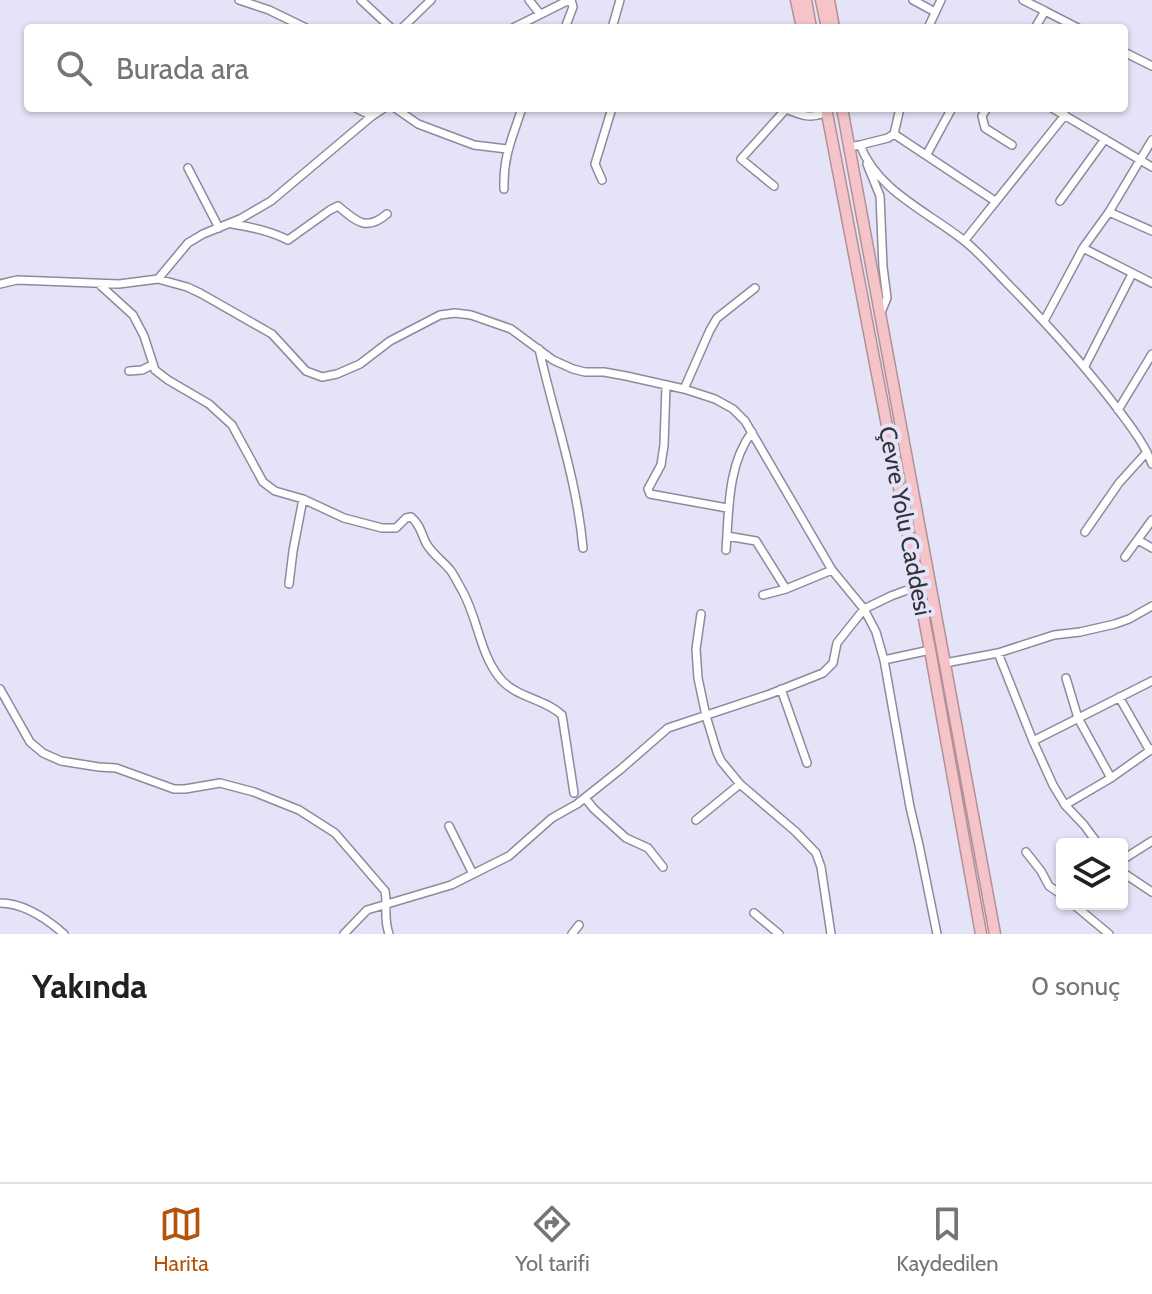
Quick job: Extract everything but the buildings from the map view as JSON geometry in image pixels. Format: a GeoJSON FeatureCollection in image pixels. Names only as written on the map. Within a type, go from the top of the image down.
{"type":"FeatureCollection","features":[{"type":"Feature","properties":{"kind":"highway"},"geometry":{"type":"LineString","coordinates":[[796,0],[801,24]]}},
{"type":"Feature","properties":{"kind":"highway"},"geometry":{"type":"LineString","coordinates":[[806,0],[810,24]]}},
{"type":"Feature","properties":{"kind":"highway"},"geometry":{"type":"LineString","coordinates":[[821,0],[826,24]]}},
{"type":"Feature","properties":{"kind":"highway"},"geometry":{"type":"LineString","coordinates":[[829,0],[833,24]]}},
{"type":"Feature","properties":{"kind":"highway","name":"Çevre Yolu Caddesi"},"geometry":{"type":"LineString","coordinates":[[844,112],[855,146],[879,318],[995,934]]}},
{"type":"Feature","properties":{"kind":"highway","name":"Çevre Yolu Caddesi"},"geometry":{"type":"LineString","coordinates":[[825,113],[918,586],[981,934]]}},
{"type":"Feature","properties":{"kind":"street"},"geometry":{"type":"LineString","coordinates":[[239,0],[298,24]]}},
{"type":"Feature","properties":{"kind":"street"},"geometry":{"type":"LineString","coordinates":[[268,0],[269,10]]}},
{"type":"Feature","properties":{"kind":"street"},"geometry":{"type":"LineString","coordinates":[[361,0],[387,24]]}},
{"type":"Feature","properties":{"kind":"street"},"geometry":{"type":"LineString","coordinates":[[406,24],[431,0]]}},
{"type":"Feature","properties":{"kind":"street"},"geometry":{"type":"LineString","coordinates":[[529,0],[540,14]]}},
{"type":"Feature","properties":{"kind":"street"},"geometry":{"type":"LineString","coordinates":[[521,24],[570,0],[573,7],[567,24]]}},
{"type":"Feature","properties":{"kind":"street"},"geometry":{"type":"LineString","coordinates":[[613,24],[620,0]]}},
{"type":"Feature","properties":{"kind":"street"},"geometry":{"type":"LineString","coordinates":[[913,0],[935,12]]}},
{"type":"Feature","properties":{"kind":"street"},"geometry":{"type":"LineString","coordinates":[[930,24],[941,0]]}},
{"type":"Feature","properties":{"kind":"street"},"geometry":{"type":"LineString","coordinates":[[1023,0],[1070,24]]}},
{"type":"Feature","properties":{"kind":"street"},"geometry":{"type":"LineString","coordinates":[[1037,24],[1045,11]]}},
{"type":"Feature","properties":{"kind":"street"},"geometry":{"type":"LineString","coordinates":[[1128,54],[1152,66]]}},
{"type":"Feature","properties":{"kind":"street"},"geometry":{"type":"LineString","coordinates":[[364,112],[372,116]]}},
{"type":"Feature","properties":{"kind":"street"},"geometry":{"type":"LineString","coordinates":[[158,279],[188,243],[271,201],[378,112]]}},
{"type":"Feature","properties":{"kind":"street"},"geometry":{"type":"LineString","coordinates":[[401,112],[418,124],[474,145],[507,149]]}},
{"type":"Feature","properties":{"kind":"street"},"geometry":{"type":"LineString","coordinates":[[504,189],[503,167],[521,112]]}},
{"type":"Feature","properties":{"kind":"street"},"geometry":{"type":"LineString","coordinates":[[602,180],[595,164],[611,112]]}},
{"type":"Feature","properties":{"kind":"street"},"geometry":{"type":"LineString","coordinates":[[774,186],[741,159],[783,112]]}},
{"type":"Feature","properties":{"kind":"street"},"geometry":{"type":"LineString","coordinates":[[793,112],[805,117],[825,113]]}},
{"type":"Feature","properties":{"kind":"street"},"geometry":{"type":"LineString","coordinates":[[894,134],[899,112]]}},
{"type":"Feature","properties":{"kind":"street"},"geometry":{"type":"LineString","coordinates":[[927,154],[950,112]]}},
{"type":"Feature","properties":{"kind":"street"},"geometry":{"type":"LineString","coordinates":[[984,112],[982,121],[985,128],[1012,145]]}},
{"type":"Feature","properties":{"kind":"street"},"geometry":{"type":"LineString","coordinates":[[1059,112],[1152,167]]}},
{"type":"Feature","properties":{"kind":"street"},"geometry":{"type":"LineString","coordinates":[[965,240],[1065,115]]}},
{"type":"Feature","properties":{"kind":"street"},"geometry":{"type":"LineString","coordinates":[[995,201],[894,134],[855,146],[884,183],[965,240],[1044,321],[1085,366],[1147,452],[1152,464]]}},
{"type":"Feature","properties":{"kind":"street"},"geometry":{"type":"LineString","coordinates":[[1060,201],[1105,139]]}},
{"type":"Feature","properties":{"kind":"street"},"geometry":{"type":"LineString","coordinates":[[1044,321],[1083,248],[1109,212],[1152,140]]}},
{"type":"Feature","properties":{"kind":"street"},"geometry":{"type":"LineString","coordinates":[[865,158],[880,196],[887,298],[879,318]]}},
{"type":"Feature","properties":{"kind":"street"},"geometry":{"type":"LineString","coordinates":[[188,168],[219,228]]}},
{"type":"Feature","properties":{"kind":"street"},"geometry":{"type":"LineString","coordinates":[[230,224],[256,228],[288,240],[338,206],[356,221],[366,224],[377,222],[387,214]]}},
{"type":"Feature","properties":{"kind":"street"},"geometry":{"type":"LineString","coordinates":[[1109,212],[1152,231]]}},
{"type":"Feature","properties":{"kind":"street"},"geometry":{"type":"LineString","coordinates":[[1083,248],[1152,283]]}},
{"type":"Feature","properties":{"kind":"street"},"geometry":{"type":"LineString","coordinates":[[1085,366],[1132,274]]}},
{"type":"Feature","properties":{"kind":"street"},"geometry":{"type":"LineString","coordinates":[[0,284],[17,280],[135,283],[158,279],[200,293],[262,327],[306,371],[322,377],[360,364],[390,341],[440,315],[471,315],[511,329],[553,360],[573,369],[604,372],[684,389],[715,399],[733,409],[745,421],[832,570],[864,609],[876,632],[937,934]]}},
{"type":"Feature","properties":{"kind":"street"},"geometry":{"type":"LineString","coordinates":[[99,283],[133,315],[158,373],[209,404],[232,425],[263,482],[275,491],[303,499],[344,518],[382,528],[396,528],[406,518],[417,521],[427,545],[451,571],[464,593],[488,660],[498,677],[510,688],[554,707],[562,715],[574,793]]}},
{"type":"Feature","properties":{"kind":"street"},"geometry":{"type":"LineString","coordinates":[[684,389],[717,318],[755,288]]}},
{"type":"Feature","properties":{"kind":"street"},"geometry":{"type":"LineString","coordinates":[[539,349],[571,468],[583,548]]}},
{"type":"Feature","properties":{"kind":"street"},"geometry":{"type":"LineString","coordinates":[[1118,410],[1149,365],[1152,354]]}},
{"type":"Feature","properties":{"kind":"street"},"geometry":{"type":"LineString","coordinates":[[129,371],[152,365]]}},
{"type":"Feature","properties":{"kind":"street"},"geometry":{"type":"LineString","coordinates":[[666,386],[664,445],[661,465],[648,489],[650,494],[727,508]]}},
{"type":"Feature","properties":{"kind":"street"},"geometry":{"type":"LineString","coordinates":[[726,550],[727,508],[737,463],[752,432]]}},
{"type":"Feature","properties":{"kind":"street"},"geometry":{"type":"LineString","coordinates":[[1085,532],[1119,483],[1147,452]]}},
{"type":"Feature","properties":{"kind":"street"},"geometry":{"type":"LineString","coordinates":[[289,584],[303,499]]}},
{"type":"Feature","properties":{"kind":"street"},"geometry":{"type":"LineString","coordinates":[[1125,557],[1152,520]]}},
{"type":"Feature","properties":{"kind":"street"},"geometry":{"type":"LineString","coordinates":[[727,536],[756,541],[786,589]]}},
{"type":"Feature","properties":{"kind":"street"},"geometry":{"type":"LineString","coordinates":[[1138,540],[1152,548]]}},
{"type":"Feature","properties":{"kind":"street"},"geometry":{"type":"LineString","coordinates":[[763,595],[832,570]]}},
{"type":"Feature","properties":{"kind":"street"},"geometry":{"type":"LineString","coordinates":[[344,934],[367,910],[451,885],[509,856],[552,818],[585,798],[668,728],[781,689],[827,669],[833,663],[837,643],[864,609],[918,586]]}},
{"type":"Feature","properties":{"kind":"street"},"geometry":{"type":"LineString","coordinates":[[945,663],[998,653],[1054,635],[1115,624],[1152,606]]}},
{"type":"Feature","properties":{"kind":"street"},"geometry":{"type":"LineString","coordinates":[[701,614],[696,649],[698,678],[706,716],[721,761],[740,784],[816,853],[831,934]]}},
{"type":"Feature","properties":{"kind":"street"},"geometry":{"type":"LineString","coordinates":[[884,660],[930,650]]}},
{"type":"Feature","properties":{"kind":"street"},"geometry":{"type":"LineString","coordinates":[[998,653],[1053,785],[1065,805],[1094,838]]}},
{"type":"Feature","properties":{"kind":"street"},"geometry":{"type":"LineString","coordinates":[[1066,678],[1078,718],[1111,778]]}},
{"type":"Feature","properties":{"kind":"street"},"geometry":{"type":"LineString","coordinates":[[1033,741],[1152,681]]}},
{"type":"Feature","properties":{"kind":"street"},"geometry":{"type":"LineString","coordinates":[[0,689],[30,742],[43,753],[61,761],[116,768],[174,789],[220,783],[254,792],[299,810],[335,833],[385,891],[384,920],[389,934]]}},
{"type":"Feature","properties":{"kind":"street"},"geometry":{"type":"LineString","coordinates":[[781,689],[807,763]]}},
{"type":"Feature","properties":{"kind":"street"},"geometry":{"type":"LineString","coordinates":[[1065,805],[1151,750],[1119,697]]}},
{"type":"Feature","properties":{"kind":"street"},"geometry":{"type":"LineString","coordinates":[[696,820],[740,784]]}},
{"type":"Feature","properties":{"kind":"street"},"geometry":{"type":"LineString","coordinates":[[585,798],[626,838],[648,848],[663,867]]}},
{"type":"Feature","properties":{"kind":"street"},"geometry":{"type":"LineString","coordinates":[[449,826],[473,874]]}},
{"type":"Feature","properties":{"kind":"street"},"geometry":{"type":"LineString","coordinates":[[1128,856],[1152,841]]}},
{"type":"Feature","properties":{"kind":"street"},"geometry":{"type":"LineString","coordinates":[[1026,852],[1049,886],[1056,891]]}},
{"type":"Feature","properties":{"kind":"street"},"geometry":{"type":"LineString","coordinates":[[1128,876],[1152,892]]}},
{"type":"Feature","properties":{"kind":"street"},"geometry":{"type":"LineString","coordinates":[[0,903],[10,903],[45,918],[64,934]]}},
{"type":"Feature","properties":{"kind":"street"},"geometry":{"type":"LineString","coordinates":[[1080,910],[1109,934]]}},
{"type":"Feature","properties":{"kind":"street"},"geometry":{"type":"LineString","coordinates":[[754,913],[779,934]]}},
{"type":"Feature","properties":{"kind":"street"},"geometry":{"type":"LineString","coordinates":[[572,934],[579,925]]}}]}
